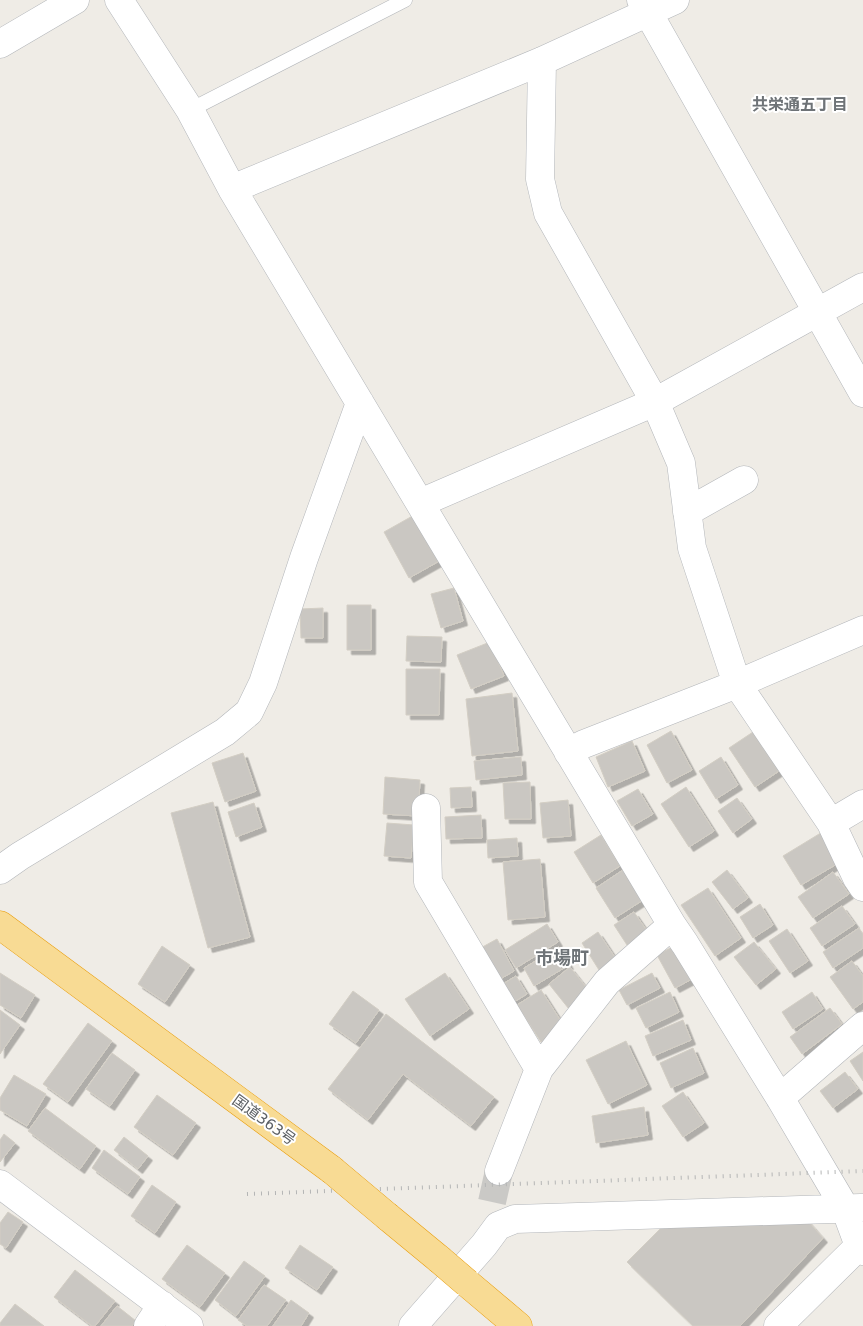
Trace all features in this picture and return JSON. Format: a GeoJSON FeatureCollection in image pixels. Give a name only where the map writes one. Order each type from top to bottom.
{"type":"FeatureCollection","features":[{"type":"Feature","properties":{"kind":"highway","name":"国道363号"},"geometry":{"type":"LineString","coordinates":[[0,925],[332,1170],[518,1326]]}},
{"type":"Feature","properties":{"kind":"street"},"geometry":{"type":"LineString","coordinates":[[119,0],[190,110],[232,188],[672,925],[780,1098],[854,1208],[861,1248],[778,1326]]}},
{"type":"Feature","properties":{"kind":"street"},"geometry":{"type":"LineString","coordinates":[[232,188],[542,61],[645,6],[675,0]]}},
{"type":"Feature","properties":{"kind":"street"},"geometry":{"type":"LineString","coordinates":[[0,44],[63,2]]}},
{"type":"Feature","properties":{"kind":"street"},"geometry":{"type":"LineString","coordinates":[[645,6],[863,393]]}},
{"type":"Feature","properties":{"kind":"street"},"geometry":{"type":"LineString","coordinates":[[542,61],[540,179],[548,213],[655,402],[681,463],[692,548],[737,684],[830,822],[863,887]]}},
{"type":"Feature","properties":{"kind":"street"},"geometry":{"type":"LineString","coordinates":[[420,503],[655,402],[863,287]]}},
{"type":"Feature","properties":{"kind":"street"},"geometry":{"type":"LineString","coordinates":[[0,870],[225,732],[249,712],[263,683],[304,558],[360,403]]}},
{"type":"Feature","properties":{"kind":"street"},"geometry":{"type":"LineString","coordinates":[[687,512],[744,480]]}},
{"type":"Feature","properties":{"kind":"street"},"geometry":{"type":"LineString","coordinates":[[568,752],[737,684],[863,630]]}},
{"type":"Feature","properties":{"kind":"street"},"geometry":{"type":"LineString","coordinates":[[830,822],[863,804]]}},
{"type":"Feature","properties":{"kind":"street"},"geometry":{"type":"LineString","coordinates":[[426,808],[428,882],[539,1070]]}},
{"type":"Feature","properties":{"kind":"street"},"geometry":{"type":"LineString","coordinates":[[499,1171],[539,1070],[607,982],[672,925]]}},
{"type":"Feature","properties":{"kind":"street"},"geometry":{"type":"LineString","coordinates":[[780,1098],[863,1026]]}},
{"type":"Feature","properties":{"kind":"street"},"geometry":{"type":"LineString","coordinates":[[0,1184],[155,1316],[189,1326]]}},
{"type":"Feature","properties":{"kind":"street"},"geometry":{"type":"LineString","coordinates":[[413,1326],[484,1245],[498,1226],[515,1219],[854,1208]]}},
{"type":"Feature","properties":{"kind":"lane"},"geometry":{"type":"LineString","coordinates":[[190,110],[405,0]]}},
{"type":"Feature","properties":{"kind":"building"},"geometry":{"type":"Polygon","coordinates":[[[416,514],[441,560],[409,578],[384,532],[416,514]]]}},
{"type":"Feature","properties":{"kind":"building"},"geometry":{"type":"Polygon","coordinates":[[[454,588],[463,621],[441,628],[431,594],[454,588]]]}},
{"type":"Feature","properties":{"kind":"building"},"geometry":{"type":"Polygon","coordinates":[[[347,605],[371,605],[371,650],[347,650],[347,605]]]}},
{"type":"Feature","properties":{"kind":"building"},"geometry":{"type":"Polygon","coordinates":[[[323,608],[323,638],[301,638],[300,609],[323,608]]]}},
{"type":"Feature","properties":{"kind":"building"},"geometry":{"type":"Polygon","coordinates":[[[407,636],[442,637],[441,662],[406,661],[407,636]]]}},
{"type":"Feature","properties":{"kind":"building"},"geometry":{"type":"Polygon","coordinates":[[[490,642],[504,676],[471,689],[457,655],[490,642]]]}},
{"type":"Feature","properties":{"kind":"building"},"geometry":{"type":"Polygon","coordinates":[[[406,669],[440,669],[439,715],[406,715],[406,669]]]}},
{"type":"Feature","properties":{"kind":"building"},"geometry":{"type":"Polygon","coordinates":[[[512,693],[518,751],[472,756],[466,699],[512,693]]]}},
{"type":"Feature","properties":{"kind":"building"},"geometry":{"type":"Polygon","coordinates":[[[756,730],[782,769],[755,787],[729,748],[756,730]]]}},
{"type":"Feature","properties":{"kind":"building"},"geometry":{"type":"Polygon","coordinates":[[[671,731],[692,770],[667,783],[647,745],[671,731]]]}},
{"type":"Feature","properties":{"kind":"building"},"geometry":{"type":"Polygon","coordinates":[[[632,741],[645,771],[608,787],[596,757],[632,741]]]}},
{"type":"Feature","properties":{"kind":"building"},"geometry":{"type":"Polygon","coordinates":[[[243,753],[256,791],[225,802],[212,763],[243,753]]]}},
{"type":"Feature","properties":{"kind":"building"},"geometry":{"type":"Polygon","coordinates":[[[521,757],[522,775],[476,780],[474,761],[521,757]]]}},
{"type":"Feature","properties":{"kind":"building"},"geometry":{"type":"Polygon","coordinates":[[[721,757],[738,785],[716,799],[699,771],[721,757]]]}},
{"type":"Feature","properties":{"kind":"building"},"geometry":{"type":"Polygon","coordinates":[[[385,777],[420,780],[418,816],[383,814],[385,777]]]}},
{"type":"Feature","properties":{"kind":"building"},"geometry":{"type":"Polygon","coordinates":[[[530,782],[531,819],[505,819],[503,783],[530,782]]]}},
{"type":"Feature","properties":{"kind":"building"},"geometry":{"type":"Polygon","coordinates":[[[471,787],[472,807],[451,808],[450,788],[471,787]]]}},
{"type":"Feature","properties":{"kind":"building"},"geometry":{"type":"Polygon","coordinates":[[[686,787],[714,831],[689,847],[661,804],[686,787]]]}},
{"type":"Feature","properties":{"kind":"building"},"geometry":{"type":"Polygon","coordinates":[[[638,789],[653,814],[632,826],[617,801],[638,789]]]}},
{"type":"Feature","properties":{"kind":"building"},"geometry":{"type":"Polygon","coordinates":[[[737,798],[752,819],[733,833],[718,811],[737,798]]]}},
{"type":"Feature","properties":{"kind":"building"},"geometry":{"type":"Polygon","coordinates":[[[568,800],[571,836],[543,838],[540,803],[568,800]]]}},
{"type":"Feature","properties":{"kind":"building"},"geometry":{"type":"Polygon","coordinates":[[[213,802],[250,937],[208,948],[171,813],[213,802]]]}},
{"type":"Feature","properties":{"kind":"building"},"geometry":{"type":"Polygon","coordinates":[[[254,803],[262,827],[236,837],[228,812],[254,803]]]}},
{"type":"Feature","properties":{"kind":"building"},"geometry":{"type":"Polygon","coordinates":[[[481,815],[482,838],[446,839],[445,817],[481,815]]]}},
{"type":"Feature","properties":{"kind":"building"},"geometry":{"type":"Polygon","coordinates":[[[387,823],[414,825],[411,858],[384,856],[387,823]]]}},
{"type":"Feature","properties":{"kind":"building"},"geometry":{"type":"Polygon","coordinates":[[[824,831],[842,861],[801,885],[783,856],[824,831]]]}},
{"type":"Feature","properties":{"kind":"building"},"geometry":{"type":"Polygon","coordinates":[[[601,835],[620,866],[593,883],[574,852],[601,835]]]}},
{"type":"Feature","properties":{"kind":"building"},"geometry":{"type":"Polygon","coordinates":[[[517,838],[518,856],[488,858],[487,840],[517,838]]]}},
{"type":"Feature","properties":{"kind":"building"},"geometry":{"type":"Polygon","coordinates":[[[540,859],[545,917],[508,920],[503,862],[540,859]]]}},
{"type":"Feature","properties":{"kind":"building"},"geometry":{"type":"Polygon","coordinates":[[[623,870],[643,900],[615,918],[596,888],[623,870]]]}},
{"type":"Feature","properties":{"kind":"building"},"geometry":{"type":"Polygon","coordinates":[[[727,870],[748,898],[733,909],[712,882],[727,870]]]}},
{"type":"Feature","properties":{"kind":"building"},"geometry":{"type":"Polygon","coordinates":[[[833,872],[849,894],[813,918],[798,897],[833,872]]]}},
{"type":"Feature","properties":{"kind":"building"},"geometry":{"type":"Polygon","coordinates":[[[708,888],[741,938],[715,956],[681,905],[708,888]]]}},
{"type":"Feature","properties":{"kind":"building"},"geometry":{"type":"Polygon","coordinates":[[[760,904],[773,925],[753,938],[740,917],[760,904]]]}},
{"type":"Feature","properties":{"kind":"building"},"geometry":{"type":"Polygon","coordinates":[[[842,906],[855,924],[822,946],[810,928],[842,906]]]}},
{"type":"Feature","properties":{"kind":"building"},"geometry":{"type":"Polygon","coordinates":[[[634,912],[647,931],[627,945],[614,925],[634,912]]]}},
{"type":"Feature","properties":{"kind":"building"},"geometry":{"type":"Polygon","coordinates":[[[547,924],[558,942],[516,968],[505,950],[547,924]]]}},
{"type":"Feature","properties":{"kind":"building"},"geometry":{"type":"Polygon","coordinates":[[[859,928],[863,934],[863,948],[833,968],[823,952],[859,928]]]}},
{"type":"Feature","properties":{"kind":"building"},"geometry":{"type":"Polygon","coordinates":[[[787,929],[808,961],[790,973],[769,941],[787,929]]]}},
{"type":"Feature","properties":{"kind":"building"},"geometry":{"type":"Polygon","coordinates":[[[598,932],[616,959],[599,970],[582,943],[598,932]]]}},
{"type":"Feature","properties":{"kind":"building"},"geometry":{"type":"Polygon","coordinates":[[[497,939],[514,971],[495,982],[477,950],[497,939]]]}},
{"type":"Feature","properties":{"kind":"building"},"geometry":{"type":"Polygon","coordinates":[[[754,942],[776,969],[756,985],[734,957],[754,942]]]}},
{"type":"Feature","properties":{"kind":"building"},"geometry":{"type":"Polygon","coordinates":[[[678,944],[696,977],[675,988],[657,955],[678,944]]]}},
{"type":"Feature","properties":{"kind":"building"},"geometry":{"type":"Polygon","coordinates":[[[162,946],[190,965],[165,1002],[138,984],[162,946]]]}},
{"type":"Feature","properties":{"kind":"building"},"geometry":{"type":"Polygon","coordinates":[[[559,947],[569,965],[534,986],[524,968],[559,947]]]}},
{"type":"Feature","properties":{"kind":"building"},"geometry":{"type":"Polygon","coordinates":[[[852,961],[863,976],[863,1002],[853,1009],[830,977],[852,961]]]}},
{"type":"Feature","properties":{"kind":"building"},"geometry":{"type":"Polygon","coordinates":[[[570,967],[590,992],[569,1009],[549,984],[570,967]]]}},
{"type":"Feature","properties":{"kind":"building"},"geometry":{"type":"Polygon","coordinates":[[[0,973],[35,995],[21,1018],[0,1005],[0,973]]]}},
{"type":"Feature","properties":{"kind":"building"},"geometry":{"type":"Polygon","coordinates":[[[445,973],[469,1009],[430,1036],[405,999],[445,973]]]}},
{"type":"Feature","properties":{"kind":"building"},"geometry":{"type":"Polygon","coordinates":[[[652,973],[660,988],[627,1005],[619,990],[652,973]]]}},
{"type":"Feature","properties":{"kind":"building"},"geometry":{"type":"Polygon","coordinates":[[[516,976],[527,994],[509,1005],[498,987],[516,976]]]}},
{"type":"Feature","properties":{"kind":"building"},"geometry":{"type":"Polygon","coordinates":[[[541,990],[564,1026],[541,1042],[517,1005],[541,990]]]}},
{"type":"Feature","properties":{"kind":"building"},"geometry":{"type":"Polygon","coordinates":[[[353,991],[379,1010],[356,1043],[329,1024],[353,991]]]}},
{"type":"Feature","properties":{"kind":"building"},"geometry":{"type":"Polygon","coordinates":[[[670,992],[679,1012],[646,1028],[636,1008],[670,992]]]}},
{"type":"Feature","properties":{"kind":"building"},"geometry":{"type":"Polygon","coordinates":[[[812,992],[823,1009],[793,1029],[782,1012],[812,992]]]}},
{"type":"Feature","properties":{"kind":"building"},"geometry":{"type":"Polygon","coordinates":[[[830,1008],[842,1024],[802,1054],[790,1037],[830,1008]]]}},
{"type":"Feature","properties":{"kind":"building"},"geometry":{"type":"Polygon","coordinates":[[[0,1010],[20,1025],[0,1054],[0,1010]]]}},
{"type":"Feature","properties":{"kind":"building"},"geometry":{"type":"Polygon","coordinates":[[[386,1014],[494,1097],[471,1126],[403,1074],[368,1120],[328,1089],[386,1014]]]}},
{"type":"Feature","properties":{"kind":"building"},"geometry":{"type":"Polygon","coordinates":[[[683,1020],[691,1040],[653,1056],[645,1036],[683,1020]]]}},
{"type":"Feature","properties":{"kind":"building"},"geometry":{"type":"Polygon","coordinates":[[[88,1023],[112,1041],[68,1102],[43,1084],[88,1023]]]}},
{"type":"Feature","properties":{"kind":"building"},"geometry":{"type":"Polygon","coordinates":[[[626,1041],[647,1085],[608,1104],[586,1060],[626,1041]]]}},
{"type":"Feature","properties":{"kind":"building"},"geometry":{"type":"Polygon","coordinates":[[[693,1048],[704,1073],[671,1088],[660,1063],[693,1048]]]}},
{"type":"Feature","properties":{"kind":"building"},"geometry":{"type":"Polygon","coordinates":[[[863,1052],[863,1081],[850,1061],[863,1052]]]}},
{"type":"Feature","properties":{"kind":"building"},"geometry":{"type":"Polygon","coordinates":[[[112,1053],[135,1070],[110,1106],[86,1089],[112,1053]]]}},
{"type":"Feature","properties":{"kind":"building"},"geometry":{"type":"Polygon","coordinates":[[[845,1072],[858,1089],[833,1108],[820,1091],[845,1072]]]}},
{"type":"Feature","properties":{"kind":"building"},"geometry":{"type":"Polygon","coordinates":[[[14,1075],[46,1094],[27,1126],[0,1110],[0,1098],[14,1075]]]}},
{"type":"Feature","properties":{"kind":"building"},"geometry":{"type":"Polygon","coordinates":[[[683,1092],[704,1123],[683,1137],[662,1106],[683,1092]]]}},
{"type":"Feature","properties":{"kind":"building"},"geometry":{"type":"Polygon","coordinates":[[[157,1095],[196,1123],[173,1155],[134,1127],[157,1095]]]}},
{"type":"Feature","properties":{"kind":"building"},"geometry":{"type":"Polygon","coordinates":[[[644,1107],[648,1135],[596,1143],[592,1116],[644,1107]]]}},
{"type":"Feature","properties":{"kind":"building"},"geometry":{"type":"Polygon","coordinates":[[[45,1108],[96,1146],[80,1169],[28,1131],[45,1108]]]}},
{"type":"Feature","properties":{"kind":"building"},"geometry":{"type":"Polygon","coordinates":[[[4,1134],[15,1143],[0,1162],[0,1140],[4,1134]]]}},
{"type":"Feature","properties":{"kind":"building"},"geometry":{"type":"Polygon","coordinates":[[[124,1137],[148,1156],[138,1169],[114,1150],[124,1137]]]}},
{"type":"Feature","properties":{"kind":"building"},"geometry":{"type":"Polygon","coordinates":[[[104,1150],[140,1177],[128,1194],[92,1168],[104,1150]]]}},
{"type":"Feature","properties":{"kind":"building"},"geometry":{"type":"Polygon","coordinates":[[[152,1185],[176,1202],[155,1233],[131,1216],[152,1185]]]}},
{"type":"Feature","properties":{"kind":"building"},"geometry":{"type":"Polygon","coordinates":[[[8,1212],[23,1222],[6,1248],[0,1244],[0,1223],[8,1212]]]}},
{"type":"Feature","properties":{"kind":"building"},"geometry":{"type":"Polygon","coordinates":[[[800,1212],[823,1238],[740,1326],[693,1326],[627,1262],[664,1225],[800,1212]]]}},
{"type":"Feature","properties":{"kind":"building"},"geometry":{"type":"Polygon","coordinates":[[[187,1245],[225,1273],[200,1307],[162,1279],[187,1245]]]}},
{"type":"Feature","properties":{"kind":"building"},"geometry":{"type":"Polygon","coordinates":[[[300,1245],[333,1267],[317,1290],[285,1268],[300,1245]]]}},
{"type":"Feature","properties":{"kind":"building"},"geometry":{"type":"Polygon","coordinates":[[[244,1261],[265,1276],[236,1316],[215,1300],[244,1261]]]}},
{"type":"Feature","properties":{"kind":"building"},"geometry":{"type":"Polygon","coordinates":[[[75,1270],[115,1301],[95,1326],[92,1326],[54,1297],[75,1270]]]}},
{"type":"Feature","properties":{"kind":"building"},"geometry":{"type":"Polygon","coordinates":[[[264,1285],[286,1300],[267,1326],[247,1326],[238,1320],[264,1285]]]}},
{"type":"Feature","properties":{"kind":"building"},"geometry":{"type":"Polygon","coordinates":[[[291,1300],[309,1313],[301,1326],[273,1326],[291,1300]]]}},
{"type":"Feature","properties":{"kind":"building"},"geometry":{"type":"Polygon","coordinates":[[[15,1304],[44,1326],[0,1326],[0,1323],[15,1304]]]}},
{"type":"Feature","properties":{"kind":"building"},"geometry":{"type":"Polygon","coordinates":[[[117,1306],[136,1321],[132,1326],[101,1326],[117,1306]]]}},
{"type":"Feature","properties":{"kind":"tunnel"},"geometry":{"type":"LineString","coordinates":[[492,1202],[499,1171]]}},
{"type":"Feature","properties":{"kind":"railway"},"geometry":{"type":"LineString","coordinates":[[247,1194],[863,1171]]}},
{"type":"Feature","properties":{"kind":"district","name":"共栄通五丁目"},"geometry":{"type":"Point","coordinates":[800,104]}},
{"type":"Feature","properties":{"kind":"district","name":"市場町"},"geometry":{"type":"Point","coordinates":[562,958]}}]}
